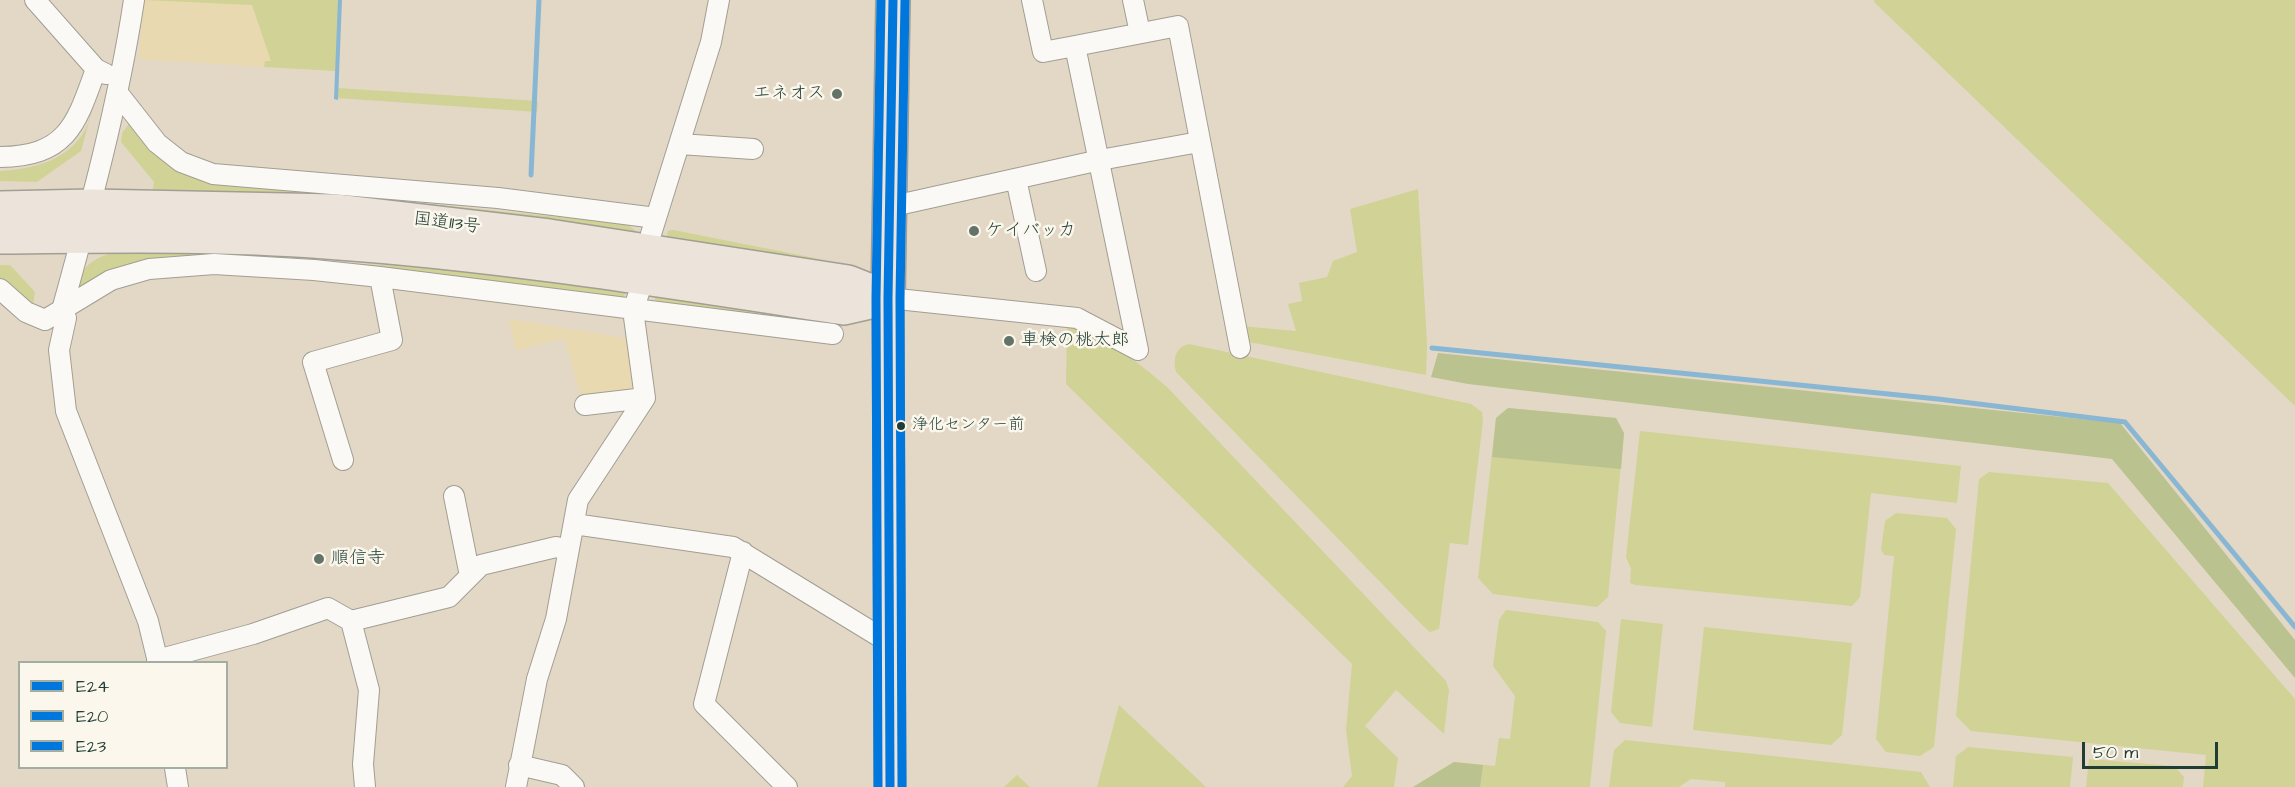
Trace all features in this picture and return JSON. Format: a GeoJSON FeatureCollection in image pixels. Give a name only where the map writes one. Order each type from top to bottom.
{"type":"FeatureCollection","features":[{"type":"Feature","properties":{"kind":"highway"},"geometry":{"type":"LineString","coordinates":[[888,298],[893,0]]}},
{"type":"Feature","properties":{"kind":"highway","name":"国道113号"},"geometry":{"type":"LineString","coordinates":[[0,208],[87,221],[542,263],[844,308],[888,298]]}},
{"type":"Feature","properties":{"kind":"highway","name":"国道113号"},"geometry":{"type":"LineString","coordinates":[[0,237],[87,221]]}},
{"type":"Feature","properties":{"kind":"main road"},"geometry":{"type":"LineString","coordinates":[[888,298],[890,787]]}},
{"type":"Feature","properties":{"kind":"street"},"geometry":{"type":"LineString","coordinates":[[35,0],[96,69],[119,85],[157,143],[181,162],[213,174],[498,198],[654,226],[722,2]]}},
{"type":"Feature","properties":{"kind":"street"},"geometry":{"type":"LineString","coordinates":[[134,0],[119,85],[87,221],[62,310],[66,318],[59,350],[66,411],[148,621],[157,661],[253,634],[328,608],[351,621],[449,597],[481,565],[556,547],[568,550]]}},
{"type":"Feature","properties":{"kind":"street"},"geometry":{"type":"LineString","coordinates":[[1032,0],[1043,52],[1178,26],[1240,348]]}},
{"type":"Feature","properties":{"kind":"street"},"geometry":{"type":"LineString","coordinates":[[1133,0],[1140,33]]}},
{"type":"Feature","properties":{"kind":"street"},"geometry":{"type":"LineString","coordinates":[[888,298],[1077,318],[1138,350],[1075,46]]}},
{"type":"Feature","properties":{"kind":"street"},"geometry":{"type":"LineString","coordinates":[[0,158],[40,153],[61,138],[77,118],[96,69]]}},
{"type":"Feature","properties":{"kind":"street"},"geometry":{"type":"LineString","coordinates":[[889,207],[1100,160],[1199,142]]}},
{"type":"Feature","properties":{"kind":"street"},"geometry":{"type":"LineString","coordinates":[[680,144],[753,149]]}},
{"type":"Feature","properties":{"kind":"street"},"geometry":{"type":"LineString","coordinates":[[1016,179],[1036,271]]}},
{"type":"Feature","properties":{"kind":"street"},"geometry":{"type":"LineString","coordinates":[[0,289],[27,312],[45,320],[111,280],[149,269],[214,264],[381,277],[833,334]]}},
{"type":"Feature","properties":{"kind":"street"},"geometry":{"type":"LineString","coordinates":[[343,460],[313,362],[392,340],[381,277]]}},
{"type":"Feature","properties":{"kind":"street"},"geometry":{"type":"LineString","coordinates":[[516,787],[537,680],[556,619],[578,500],[645,398],[633,310],[640,290]]}},
{"type":"Feature","properties":{"kind":"street"},"geometry":{"type":"LineString","coordinates":[[585,405],[645,398]]}},
{"type":"Feature","properties":{"kind":"street"},"geometry":{"type":"LineString","coordinates":[[454,496],[470,576]]}},
{"type":"Feature","properties":{"kind":"street"},"geometry":{"type":"LineString","coordinates":[[574,524],[733,547],[890,643]]}},
{"type":"Feature","properties":{"kind":"street"},"geometry":{"type":"LineString","coordinates":[[743,552],[704,704],[788,787]]}},
{"type":"Feature","properties":{"kind":"street"},"geometry":{"type":"LineString","coordinates":[[351,621],[369,690],[363,764],[365,787]]}},
{"type":"Feature","properties":{"kind":"street"},"geometry":{"type":"LineString","coordinates":[[519,765],[562,775],[574,787]]}},
{"type":"Feature","properties":{"kind":"street"},"geometry":{"type":"LineString","coordinates":[[174,769],[178,787]]}},
{"type":"Feature","properties":{"kind":"green space"},"geometry":{"type":"Polygon","coordinates":[[[143,0],[339,0],[336,71],[264,67],[264,61],[270,61],[143,0]]]}},
{"type":"Feature","properties":{"kind":"green space"},"geometry":{"type":"Polygon","coordinates":[[[1874,0],[2295,0],[2295,406],[1875,3],[1874,0]]]}},
{"type":"Feature","properties":{"kind":"green space"},"geometry":{"type":"Polygon","coordinates":[[[338,88],[538,101],[537,112],[337,98],[338,88]]]}},
{"type":"Feature","properties":{"kind":"green space"},"geometry":{"type":"Polygon","coordinates":[[[97,92],[81,151],[37,182],[0,181],[0,171],[37,165],[60,156],[70,148],[86,128],[97,92]]]}},
{"type":"Feature","properties":{"kind":"green space"},"geometry":{"type":"Polygon","coordinates":[[[129,124],[163,160],[194,178],[207,182],[619,223],[628,225],[636,231],[637,235],[152,193],[154,182],[121,142],[122,133],[129,124]]]}},
{"type":"Feature","properties":{"kind":"green space"},"geometry":{"type":"Polygon","coordinates":[[[1418,189],[1427,343],[1426,375],[1243,341],[1241,326],[1296,331],[1288,304],[1302,301],[1299,283],[1327,277],[1333,261],[1357,252],[1350,209],[1418,189]]]}},
{"type":"Feature","properties":{"kind":"green space"},"geometry":{"type":"Polygon","coordinates":[[[673,230],[825,260],[666,238],[668,231],[673,230]]]}},
{"type":"Feature","properties":{"kind":"green space"},"geometry":{"type":"Polygon","coordinates":[[[130,250],[465,270],[626,289],[624,298],[203,256],[118,267],[101,274],[83,288],[77,286],[84,270],[97,259],[130,250]]]}},
{"type":"Feature","properties":{"kind":"green space"},"geometry":{"type":"Polygon","coordinates":[[[0,265],[10,265],[35,292],[33,305],[0,280],[0,265]]]}},
{"type":"Feature","properties":{"kind":"green space"},"geometry":{"type":"Polygon","coordinates":[[[653,293],[837,322],[837,325],[656,303],[653,293]]]}},
{"type":"Feature","properties":{"kind":"green space"},"geometry":{"type":"Polygon","coordinates":[[[1067,324],[1079,327],[1106,341],[1167,387],[1446,681],[1449,690],[1444,734],[1396,690],[1365,726],[1398,758],[1394,787],[1343,787],[1352,776],[1346,730],[1352,664],[1066,384],[1067,324]]]}},
{"type":"Feature","properties":{"kind":"green space"},"geometry":{"type":"Polygon","coordinates":[[[1189,344],[1471,404],[1482,412],[1483,421],[1468,545],[1450,543],[1439,629],[1430,632],[1421,624],[1176,372],[1176,354],[1189,344]]]}},
{"type":"Feature","properties":{"kind":"green space"},"geometry":{"type":"Polygon","coordinates":[[[1438,353],[2120,423],[2295,640],[2295,678],[2112,459],[1468,384],[1431,377],[1438,353]]]}},
{"type":"Feature","properties":{"kind":"green space"},"geometry":{"type":"Polygon","coordinates":[[[1508,408],[1616,418],[1624,433],[1608,597],[1597,607],[1493,594],[1478,578],[1496,418],[1508,408]]]}},
{"type":"Feature","properties":{"kind":"green space"},"geometry":{"type":"Polygon","coordinates":[[[1508,408],[1616,418],[1624,433],[1621,469],[1492,457],[1496,418],[1508,408]]]}},
{"type":"Feature","properties":{"kind":"green space"},"geometry":{"type":"Polygon","coordinates":[[[1640,431],[1961,466],[1957,503],[1871,493],[1860,597],[1852,606],[1635,585],[1630,583],[1631,569],[1626,557],[1640,431]]]}},
{"type":"Feature","properties":{"kind":"green space"},"geometry":{"type":"Polygon","coordinates":[[[1989,472],[2108,483],[2295,699],[2295,787],[2203,787],[2206,755],[1971,731],[1956,716],[1979,479],[1989,472]]]}},
{"type":"Feature","properties":{"kind":"green space"},"geometry":{"type":"Polygon","coordinates":[[[1896,513],[1947,518],[1956,529],[1934,747],[1920,756],[1886,752],[1876,739],[1894,556],[1884,555],[1881,549],[1885,521],[1896,513]]]}},
{"type":"Feature","properties":{"kind":"green space"},"geometry":{"type":"Polygon","coordinates":[[[1506,610],[1598,622],[1606,631],[1590,787],[1413,787],[1454,762],[1495,766],[1499,738],[1510,739],[1515,696],[1493,666],[1499,620],[1506,610]]]}},
{"type":"Feature","properties":{"kind":"green space"},"geometry":{"type":"Polygon","coordinates":[[[1621,619],[1663,624],[1652,727],[1620,723],[1611,712],[1621,619]]]}},
{"type":"Feature","properties":{"kind":"green space"},"geometry":{"type":"Polygon","coordinates":[[[1704,627],[1852,643],[1842,735],[1831,745],[1693,730],[1704,627]]]}},
{"type":"Feature","properties":{"kind":"green space"},"geometry":{"type":"Polygon","coordinates":[[[1119,705],[1206,787],[1097,787],[1119,705]]]}},
{"type":"Feature","properties":{"kind":"green space"},"geometry":{"type":"Polygon","coordinates":[[[1625,740],[1921,772],[1930,787],[1725,787],[1725,782],[1691,779],[1679,787],[1609,787],[1614,750],[1625,740]]]}},
{"type":"Feature","properties":{"kind":"green space"},"geometry":{"type":"Polygon","coordinates":[[[1968,747],[2073,757],[2070,787],[1953,787],[1956,756],[1968,747]]]}},
{"type":"Feature","properties":{"kind":"green space"},"geometry":{"type":"Polygon","coordinates":[[[2089,759],[2174,766],[2184,777],[2183,787],[2086,787],[2089,759]]]}},
{"type":"Feature","properties":{"kind":"green space"},"geometry":{"type":"Polygon","coordinates":[[[1454,762],[1483,765],[1480,787],[1413,787],[1454,762]]]}},
{"type":"Feature","properties":{"kind":"green space"},"geometry":{"type":"Polygon","coordinates":[[[1017,775],[1030,787],[1004,787],[1017,775]]]}},
{"type":"Feature","properties":{"kind":"sand"},"geometry":{"type":"Polygon","coordinates":[[[143,0],[252,5],[271,61],[265,61],[264,67],[139,59],[143,0]]]}},
{"type":"Feature","properties":{"kind":"sand"},"geometry":{"type":"Polygon","coordinates":[[[509,319],[630,339],[636,394],[582,400],[564,338],[516,351],[509,319]]]}},
{"type":"Feature","properties":{"kind":"water"},"geometry":{"type":"Polygon","coordinates":[[[338,0],[342,0],[338,100],[334,99],[338,0]]]}},
{"type":"Feature","properties":{"kind":"waterway"},"geometry":{"type":"LineString","coordinates":[[531,175],[539,0]]}},
{"type":"Feature","properties":{"kind":"waterway"},"geometry":{"type":"LineString","coordinates":[[1432,348],[1938,399],[2125,422],[2295,627]]}},
{"type":"Feature","properties":{"kind":"transit line","name":"E23"},"geometry":{"type":"LineString","coordinates":[[878,787],[876,298],[881,0]]}},
{"type":"Feature","properties":{"kind":"transit line","name":"E24"},"geometry":{"type":"LineString","coordinates":[[890,787],[888,298],[893,0]]}},
{"type":"Feature","properties":{"kind":"transit line","name":"E20"},"geometry":{"type":"LineString","coordinates":[[902,787],[900,298],[905,0]]}},
{"type":"Feature","properties":{"kind":"place","name":"エネオス"},"geometry":{"type":"Point","coordinates":[837,94]}},
{"type":"Feature","properties":{"kind":"place","name":"ケイバッカ"},"geometry":{"type":"Point","coordinates":[974,231]}},
{"type":"Feature","properties":{"kind":"place","name":"車検の桃太郎"},"geometry":{"type":"Point","coordinates":[1009,341]}},
{"type":"Feature","properties":{"kind":"place","name":"浄化センター前"},"geometry":{"type":"Point","coordinates":[901,426]}},
{"type":"Feature","properties":{"kind":"place","name":"順信寺"},"geometry":{"type":"Point","coordinates":[319,559]}}]}
